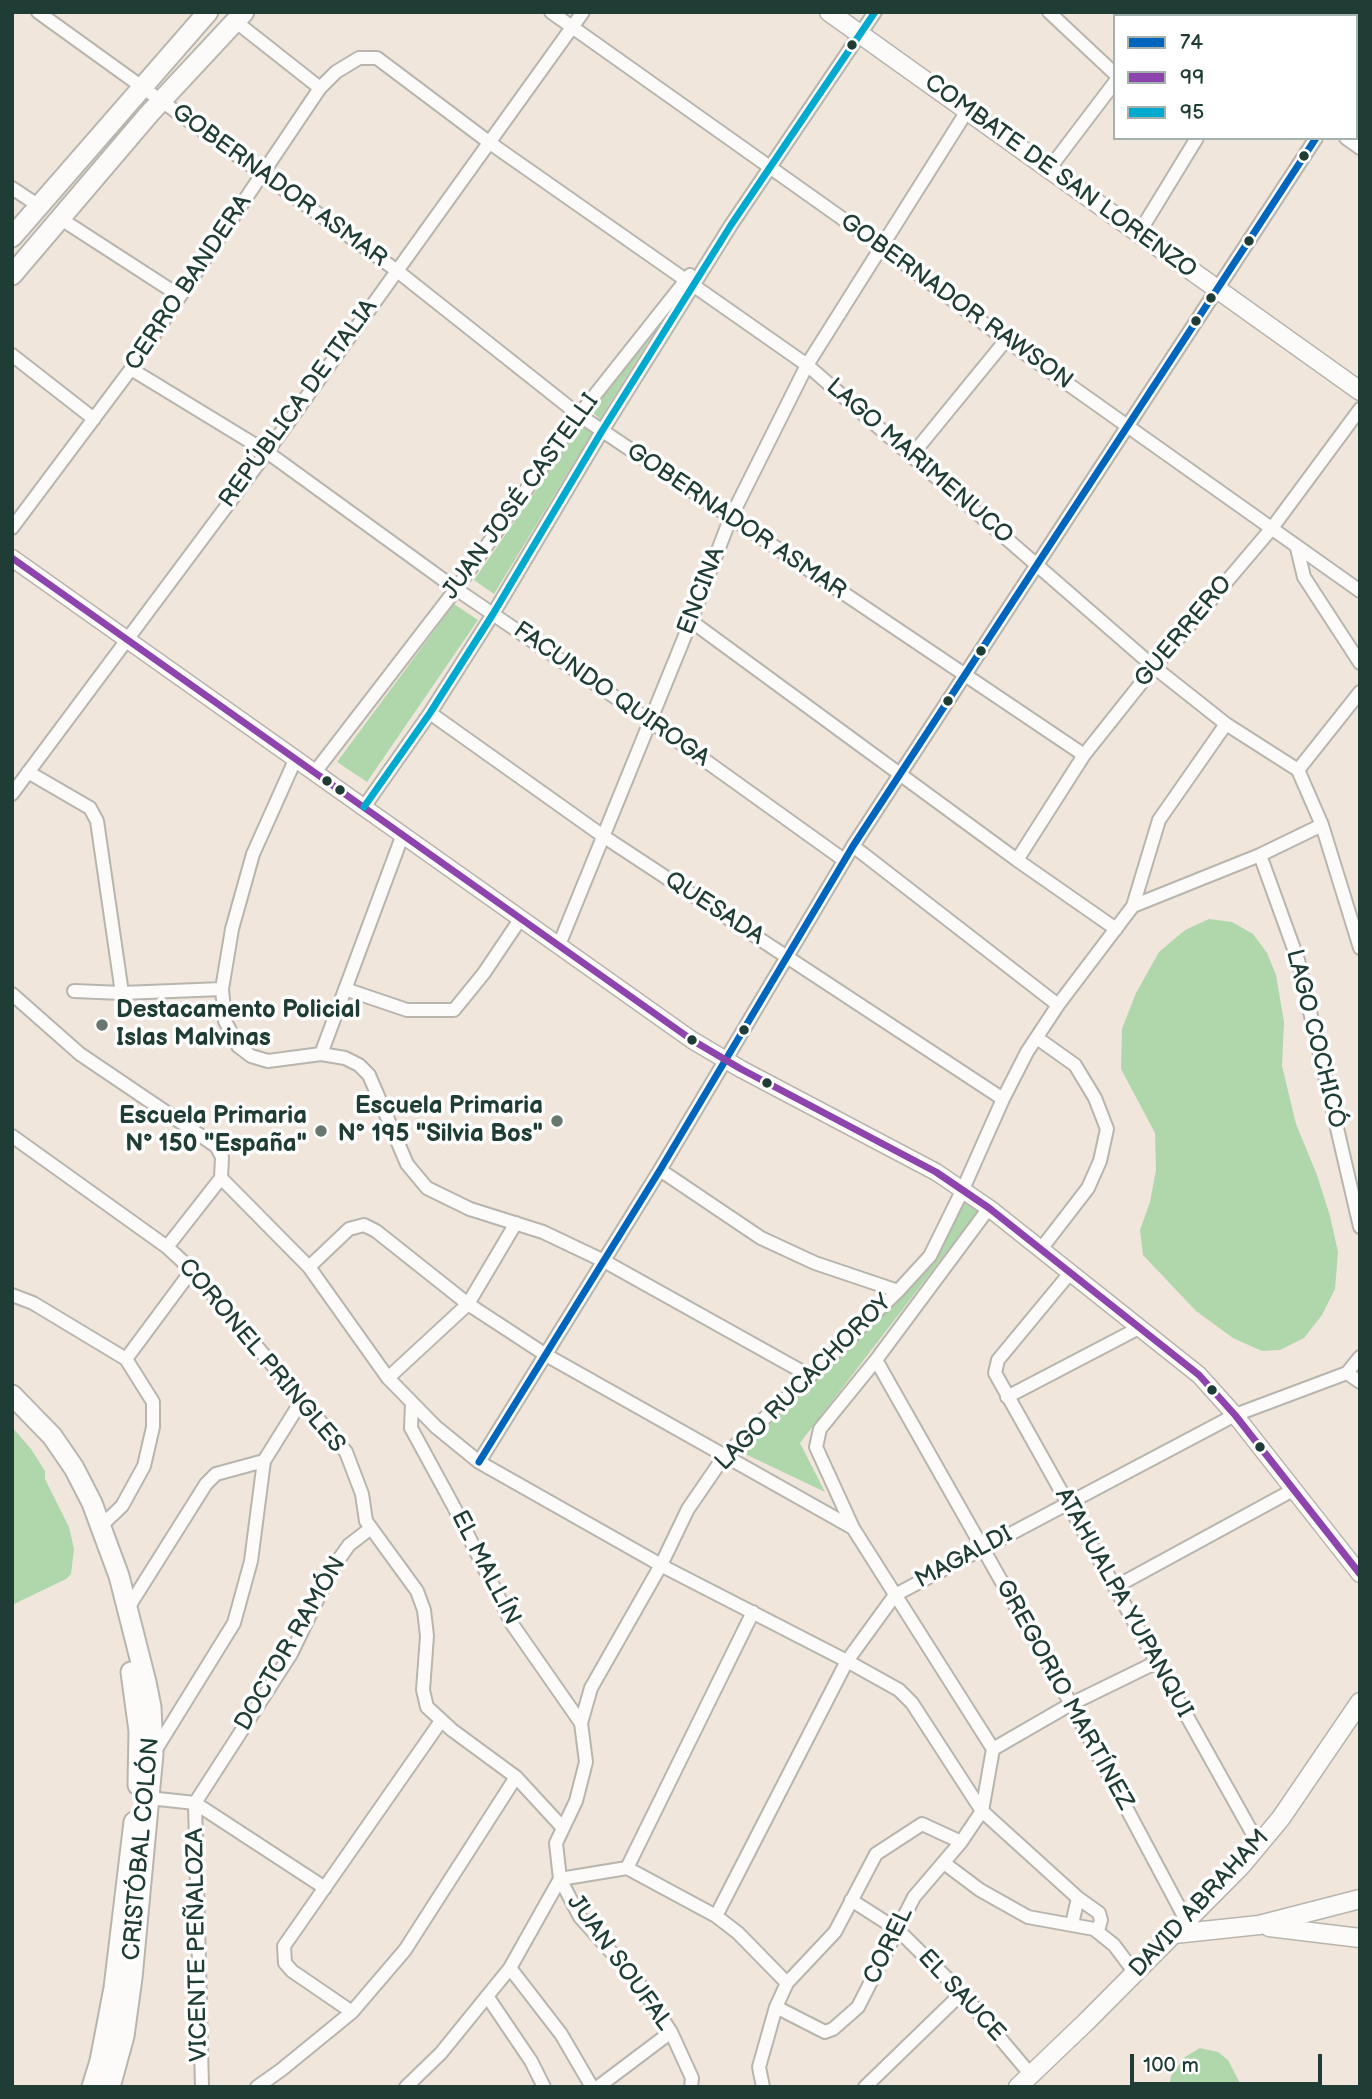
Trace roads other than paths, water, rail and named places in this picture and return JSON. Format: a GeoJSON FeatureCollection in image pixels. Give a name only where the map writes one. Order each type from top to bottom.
{"type":"FeatureCollection","features":[{"type":"Feature","properties":{"kind":"main road"},"geometry":{"type":"LineString","coordinates":[[12,237],[208,12]]}},
{"type":"Feature","properties":{"kind":"main road","name":"COMBATE DE SAN LORENZO"},"geometry":{"type":"LineString","coordinates":[[829,12],[1360,391]]}},
{"type":"Feature","properties":{"kind":"main road"},"geometry":{"type":"LineString","coordinates":[[12,275],[161,101],[239,17]]}},
{"type":"Feature","properties":{"kind":"main road","name":"CRISTÓBAL COLÓN"},"geometry":{"type":"LineString","coordinates":[[12,1395],[37,1419],[64,1452],[83,1484],[102,1525],[128,1608],[146,1682],[153,1754],[128,2004],[124,2036],[103,2086]]}},
{"type":"Feature","properties":{"kind":"main road","name":"CRISTÓBAL COLÓN"},"geometry":{"type":"LineString","coordinates":[[12,1411],[55,1461],[81,1508],[119,1621],[132,1675],[139,1731],[139,1772],[114,1988],[103,2046],[103,2086]]}},
{"type":"Feature","properties":{"kind":"main road","name":"DAVID ABRAHAM"},"geometry":{"type":"LineString","coordinates":[[1025,2081],[1180,1928],[1259,1845],[1302,1788],[1360,1702]]}},
{"type":"Feature","properties":{"kind":"main road"},"geometry":{"type":"LineString","coordinates":[[1259,1925],[1360,1899]]}},
{"type":"Feature","properties":{"kind":"main road"},"geometry":{"type":"LineString","coordinates":[[1180,1928],[1259,1925],[1360,1938]]}},
{"type":"Feature","properties":{"kind":"street","name":"GOBERNADOR ASMAR"},"geometry":{"type":"LineString","coordinates":[[38,12],[396,270],[579,415],[1084,755]]}},
{"type":"Feature","properties":{"kind":"street","name":"GOBERNADOR RAWSON"},"geometry":{"type":"LineString","coordinates":[[551,12],[881,246],[1006,340],[1360,592]]}},
{"type":"Feature","properties":{"kind":"street","name":"REPÚBLICA DE ITALIA"},"geometry":{"type":"LineString","coordinates":[[12,794],[267,452],[583,12]]}},
{"type":"Feature","properties":{"kind":"street","name":"JUAN JOSÉ CASTELLI"},"geometry":{"type":"LineString","coordinates":[[315,772],[456,589],[579,415],[690,283],[875,12]]}},
{"type":"Feature","properties":{"kind":"street"},"geometry":{"type":"LineString","coordinates":[[1049,12],[1113,72]]}},
{"type":"Feature","properties":{"kind":"street"},"geometry":{"type":"LineString","coordinates":[[239,17],[320,89]]}},
{"type":"Feature","properties":{"kind":"street","name":"CERRO BANDERA"},"geometry":{"type":"LineString","coordinates":[[12,528],[131,369],[320,89],[336,72],[359,58],[377,58]]}},
{"type":"Feature","properties":{"kind":"street","name":"LAGO MARIMENUCO"},"geometry":{"type":"LineString","coordinates":[[377,58],[490,143],[807,365],[1154,667],[1226,724],[1298,770]]}},
{"type":"Feature","properties":{"kind":"street"},"geometry":{"type":"LineString","coordinates":[[1049,169],[1113,85]]}},
{"type":"Feature","properties":{"kind":"street","name":"ENCINA"},"geometry":{"type":"LineString","coordinates":[[559,945],[730,519],[807,365],[967,111]]}},
{"type":"Feature","properties":{"kind":"street"},"geometry":{"type":"LineString","coordinates":[[1139,233],[1197,140]]}},
{"type":"Feature","properties":{"kind":"street"},"geometry":{"type":"LineString","coordinates":[[479,1462],[660,1170],[844,860],[1315,140]]}},
{"type":"Feature","properties":{"kind":"street"},"geometry":{"type":"LineString","coordinates":[[12,188],[39,206]]}},
{"type":"Feature","properties":{"kind":"street"},"geometry":{"type":"LineString","coordinates":[[61,219],[180,296]]}},
{"type":"Feature","properties":{"kind":"street","name":"JUAN JOSÉ CASTELLI"},"geometry":{"type":"LineString","coordinates":[[364,807],[430,713],[494,614],[690,283]]}},
{"type":"Feature","properties":{"kind":"street"},"geometry":{"type":"LineString","coordinates":[[912,455],[1006,340]]}},
{"type":"Feature","properties":{"kind":"street"},"geometry":{"type":"LineString","coordinates":[[12,355],[94,419]]}},
{"type":"Feature","properties":{"kind":"street","name":"FACUNDO QUIROGA"},"geometry":{"type":"LineString","coordinates":[[131,369],[267,452],[456,589],[650,721],[844,860]]}},
{"type":"Feature","properties":{"kind":"street","name":"GUERRERO"},"geometry":{"type":"LineString","coordinates":[[1017,860],[1084,755],[1154,667],[1272,528],[1360,410]]}},
{"type":"Feature","properties":{"kind":"street"},"geometry":{"type":"LineString","coordinates":[[1297,548],[1304,578],[1360,663]]}},
{"type":"Feature","properties":{"kind":"street"},"geometry":{"type":"LineString","coordinates":[[15,566],[296,758],[692,1040],[726,1061],[922,1164],[989,1208],[1199,1375],[1235,1415],[1360,1574]]}},
{"type":"Feature","properties":{"kind":"street"},"geometry":{"type":"LineString","coordinates":[[691,621],[1017,860],[1116,929]]}},
{"type":"Feature","properties":{"kind":"street"},"geometry":{"type":"LineString","coordinates":[[1360,692],[1298,770],[1322,825],[1360,948]]}},
{"type":"Feature","properties":{"kind":"street","name":"QUESADA"},"geometry":{"type":"LineString","coordinates":[[430,713],[603,836],[1003,1099]]}},
{"type":"Feature","properties":{"kind":"street"},"geometry":{"type":"LineString","coordinates":[[1133,906],[1159,820],[1226,724]]}},
{"type":"Feature","properties":{"kind":"street"},"geometry":{"type":"LineString","coordinates":[[296,758],[253,854],[232,929],[222,989],[225,1021],[238,1046],[251,1056],[268,1062],[321,1054],[345,1058],[359,1065],[369,1075],[407,1164],[427,1188],[470,1209],[543,1232],[604,1261],[810,1376]]}},
{"type":"Feature","properties":{"kind":"street"},"geometry":{"type":"LineString","coordinates":[[29,772],[90,808],[97,821],[122,993]]}},
{"type":"Feature","properties":{"kind":"street"},"geometry":{"type":"LineString","coordinates":[[1133,906],[1260,855],[1322,825]]}},
{"type":"Feature","properties":{"kind":"street"},"geometry":{"type":"LineString","coordinates":[[321,1054],[403,834]]}},
{"type":"Feature","properties":{"kind":"street"},"geometry":{"type":"LineString","coordinates":[[853,846],[1058,1005]]}},
{"type":"Feature","properties":{"kind":"street","name":"LAGO COCHICÓ"},"geometry":{"type":"LineString","coordinates":[[1260,855],[1298,960],[1360,1227]]}},
{"type":"Feature","properties":{"kind":"street","name":"LAGO RUCACHOROY"},"geometry":{"type":"LineString","coordinates":[[560,1879],[556,1843],[576,1801],[586,1762],[581,1723],[591,1688],[661,1565],[688,1509],[725,1455],[898,1291],[930,1256],[1027,1052],[1058,1005],[1133,906]]}},
{"type":"Feature","properties":{"kind":"street"},"geometry":{"type":"LineString","coordinates":[[345,989],[407,1010],[454,1010],[484,973],[521,918]]}},
{"type":"Feature","properties":{"kind":"street"},"geometry":{"type":"LineString","coordinates":[[74,991],[122,993],[222,989]]}},
{"type":"Feature","properties":{"kind":"street"},"geometry":{"type":"LineString","coordinates":[[12,994],[79,1054],[216,1146],[222,1157],[221,1178],[167,1247]]}},
{"type":"Feature","properties":{"kind":"street"},"geometry":{"type":"LineString","coordinates":[[1037,1038],[1075,1065],[1096,1098],[1107,1129],[1100,1161],[1088,1188],[1041,1250]]}},
{"type":"Feature","properties":{"kind":"street","name":"CORONEL PRINGLES"},"geometry":{"type":"LineString","coordinates":[[12,1136],[167,1247],[192,1270],[346,1452],[362,1494],[366,1521],[417,1591],[424,1610],[427,1636],[423,1690],[427,1707],[441,1721],[516,1777],[563,1829]]}},
{"type":"Feature","properties":{"kind":"street"},"geometry":{"type":"LineString","coordinates":[[660,1170],[761,1238],[815,1263],[898,1291]]}},
{"type":"Feature","properties":{"kind":"street"},"geometry":{"type":"LineString","coordinates":[[221,1178],[309,1267],[388,1378],[436,1427],[479,1462],[661,1565],[900,1690],[912,1703],[982,1811],[1078,1898],[1099,1913],[1101,1920],[1098,1931]]}},
{"type":"Feature","properties":{"kind":"street"},"geometry":{"type":"LineString","coordinates":[[982,1811],[993,1749],[853,1528],[816,1447],[820,1429],[876,1360],[989,1208]]}},
{"type":"Feature","properties":{"kind":"street"},"geometry":{"type":"LineString","coordinates":[[388,1378],[468,1304],[516,1223]]}},
{"type":"Feature","properties":{"kind":"street"},"geometry":{"type":"LineString","coordinates":[[309,1267],[349,1229],[364,1225],[376,1231],[468,1304],[546,1355],[853,1528]]}},
{"type":"Feature","properties":{"kind":"street"},"geometry":{"type":"LineString","coordinates":[[126,1359],[192,1270]]}},
{"type":"Feature","properties":{"kind":"street","name":"ATAHUALPA YUPANQUI"},"geometry":{"type":"LineString","coordinates":[[1070,1273],[998,1360],[995,1373],[1259,1845]]}},
{"type":"Feature","properties":{"kind":"street"},"geometry":{"type":"LineString","coordinates":[[12,1295],[33,1303],[126,1359],[153,1402],[153,1427],[144,1466],[122,1506],[102,1525]]}},
{"type":"Feature","properties":{"kind":"street"},"geometry":{"type":"LineString","coordinates":[[1007,1397],[1139,1328]]}},
{"type":"Feature","properties":{"kind":"street"},"geometry":{"type":"LineString","coordinates":[[1360,1357],[1347,1373],[1360,1382]]}},
{"type":"Feature","properties":{"kind":"street","name":"GREGORIO MARTÍNEZ"},"geometry":{"type":"LineString","coordinates":[[876,1360],[1071,1704],[1180,1928]]}},
{"type":"Feature","properties":{"kind":"street","name":"MAGALDI"},"geometry":{"type":"LineString","coordinates":[[716,1916],[847,1661],[895,1595],[1235,1415],[1347,1373]]}},
{"type":"Feature","properties":{"kind":"street"},"geometry":{"type":"LineString","coordinates":[[153,1754],[234,1623],[250,1561],[264,1461],[302,1400]]}},
{"type":"Feature","properties":{"kind":"street","name":"EL MALLÍN"},"geometry":{"type":"LineString","coordinates":[[412,1403],[411,1428],[512,1624],[581,1723]]}},
{"type":"Feature","properties":{"kind":"street"},"geometry":{"type":"LineString","coordinates":[[128,1608],[206,1484],[216,1474],[264,1461]]}},
{"type":"Feature","properties":{"kind":"street"},"geometry":{"type":"LineString","coordinates":[[1115,1587],[1293,1490]]}},
{"type":"Feature","properties":{"kind":"street","name":"DOCTOR RAMÓN"},"geometry":{"type":"LineString","coordinates":[[195,1803],[291,1654],[332,1569],[349,1545],[370,1528]]}},
{"type":"Feature","properties":{"kind":"street"},"geometry":{"type":"LineString","coordinates":[[627,1868],[753,1612]]}},
{"type":"Feature","properties":{"kind":"street"},"geometry":{"type":"LineString","coordinates":[[993,1749],[1071,1704],[1157,1662]]}},
{"type":"Feature","properties":{"kind":"street"},"geometry":{"type":"LineString","coordinates":[[352,2012],[292,1971],[285,1962],[284,1946],[441,1721]]}},
{"type":"Feature","properties":{"kind":"street"},"geometry":{"type":"LineString","coordinates":[[257,2087],[282,2070],[352,2012],[405,1950],[516,1777]]}},
{"type":"Feature","properties":{"kind":"street"},"geometry":{"type":"LineString","coordinates":[[149,1798],[195,1803],[325,1888]]}},
{"type":"Feature","properties":{"kind":"street","name":"VICENTE PEÑALOZA"},"geometry":{"type":"LineString","coordinates":[[195,1803],[202,2087]]}},
{"type":"Feature","properties":{"kind":"street","name":"COREL"},"geometry":{"type":"LineString","coordinates":[[776,2007],[818,2031],[825,2032],[859,2007],[914,1897],[961,1842],[982,1811]]}},
{"type":"Feature","properties":{"kind":"street"},"geometry":{"type":"LineString","coordinates":[[764,2087],[759,2067],[776,2007],[787,1983],[835,1932],[876,1854],[922,1824],[961,1842]]}},
{"type":"Feature","properties":{"kind":"street"},"geometry":{"type":"LineString","coordinates":[[944,1863],[980,1890],[1028,1917],[1094,1928],[1114,1945],[1135,1973]]}},
{"type":"Feature","properties":{"kind":"street"},"geometry":{"type":"LineString","coordinates":[[406,2087],[441,2053],[510,1968],[560,1879],[627,1868],[716,1916],[787,1983]]}},
{"type":"Feature","properties":{"kind":"street","name":"JUAN SOUFAL"},"geometry":{"type":"LineString","coordinates":[[560,1879],[580,1917],[639,1982],[671,2032],[692,2078],[691,2087]]}},
{"type":"Feature","properties":{"kind":"street"},"geometry":{"type":"LineString","coordinates":[[1072,1924],[1078,1898]]}},
{"type":"Feature","properties":{"kind":"street","name":"EL SAUCE"},"geometry":{"type":"LineString","coordinates":[[852,1900],[898,1930],[962,1993],[1025,2081]]}},
{"type":"Feature","properties":{"kind":"street"},"geometry":{"type":"LineString","coordinates":[[510,1968],[561,2034],[595,2087],[671,2032]]}},
{"type":"Feature","properties":{"kind":"street"},"geometry":{"type":"LineString","coordinates":[[866,2087],[962,1993]]}},
{"type":"Feature","properties":{"kind":"street"},"geometry":{"type":"LineString","coordinates":[[487,1996],[531,2061],[544,2087]]}},
{"type":"Feature","properties":{"kind":"place","name":"Destacamento Policial Islas Malvinas"},"geometry":{"type":"Point","coordinates":[102,1025]}},
{"type":"Feature","properties":{"kind":"place","name":"Escuela Primaria N° 195 \"Silvia Bos\""},"geometry":{"type":"Point","coordinates":[557,1121]}},
{"type":"Feature","properties":{"kind":"place","name":"Escuela Primaria N° 150 \"España\""},"geometry":{"type":"Point","coordinates":[321,1131]}}]}
